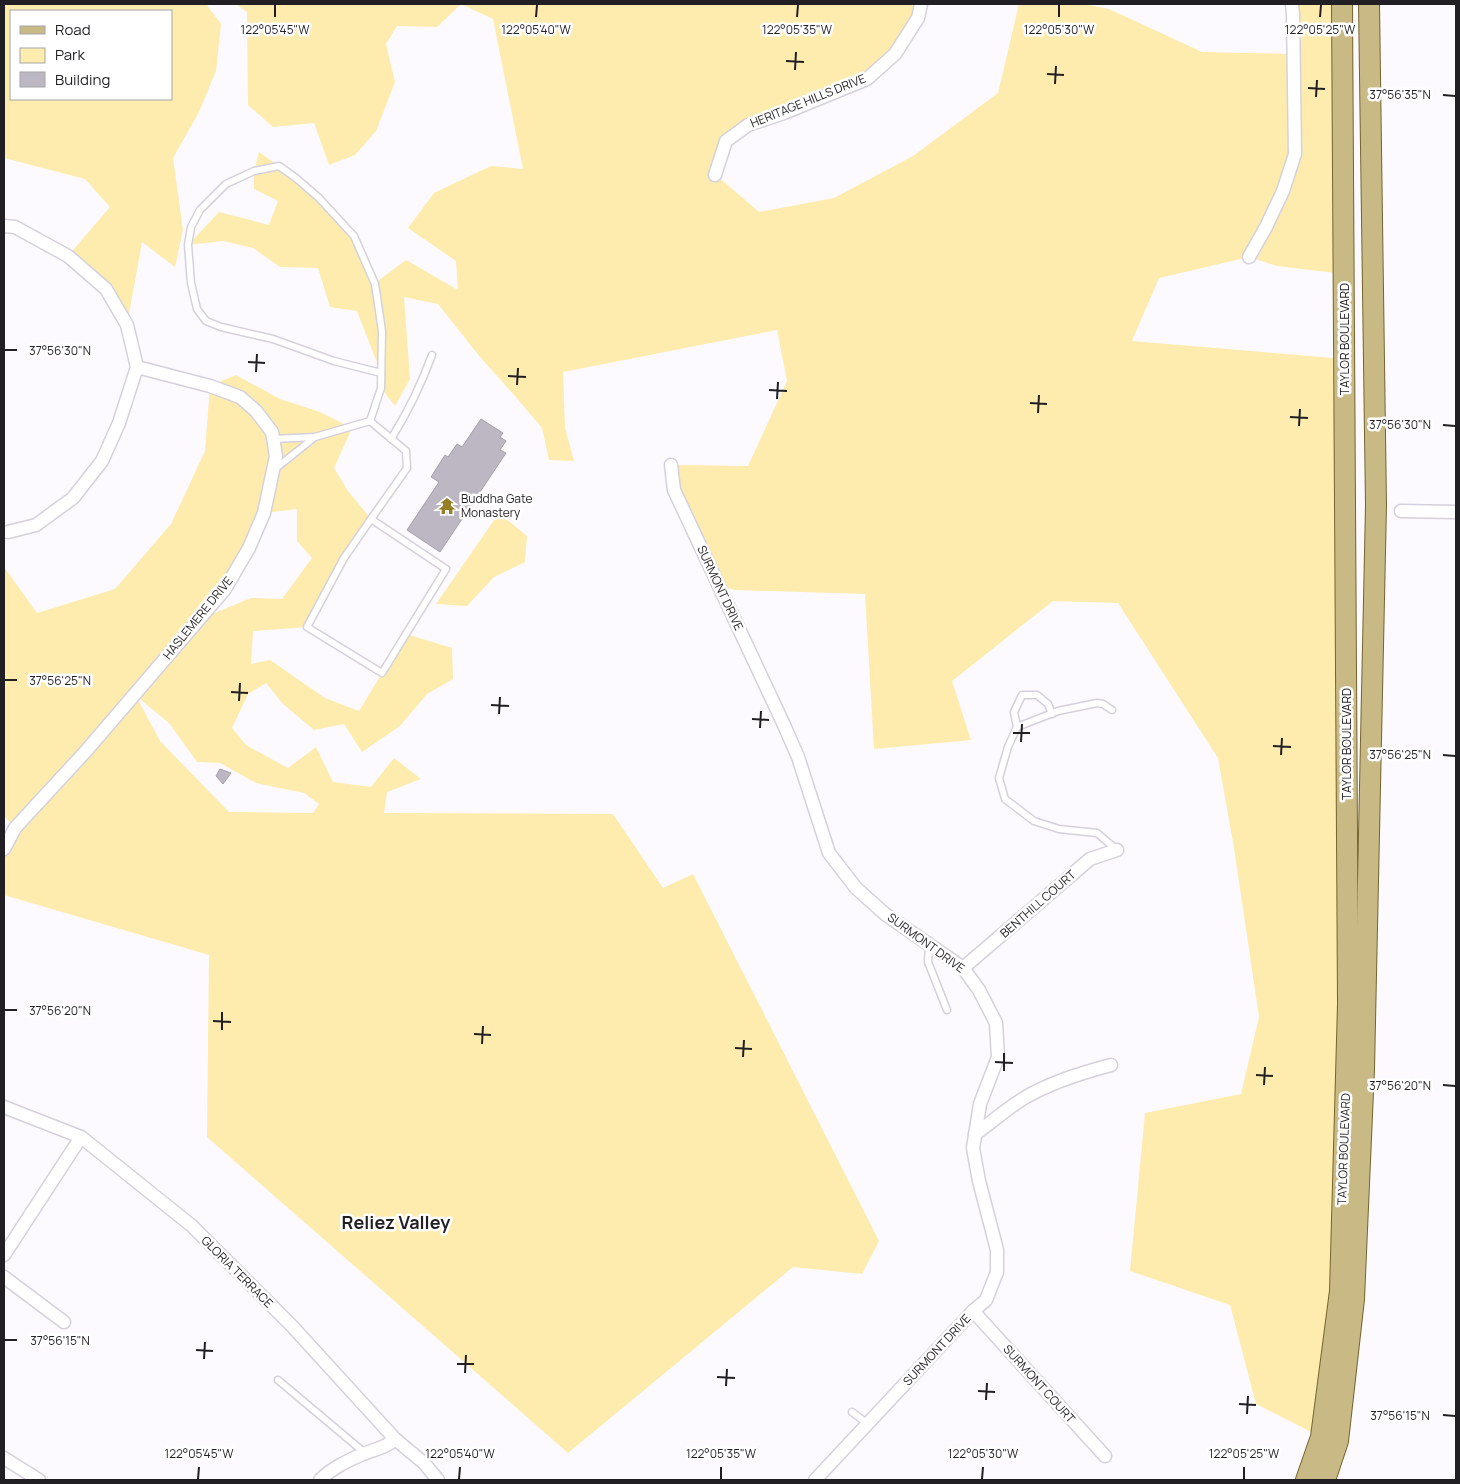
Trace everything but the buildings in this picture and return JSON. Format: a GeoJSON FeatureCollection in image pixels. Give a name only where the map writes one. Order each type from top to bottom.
{"type":"FeatureCollection","features":[{"type":"Feature","properties":{"kind":"main road","name":"TAYLOR BOULEVARD"},"geometry":{"type":"LineString","coordinates":[[1306,1480],[1321,1437],[1340,1292],[1348,1004],[1342,4]]}},
{"type":"Feature","properties":{"kind":"main road","name":"TAYLOR BOULEVARD"},"geometry":{"type":"LineString","coordinates":[[1325,1480],[1338,1441],[1354,1299],[1364,1069],[1376,505],[1369,4]]}},
{"type":"Feature","properties":{"kind":"street","name":"HERITAGE HILLS DRIVE"},"geometry":{"type":"LineString","coordinates":[[716,175],[726,141],[748,125],[784,113],[866,79],[895,54],[918,18],[921,4]]}},
{"type":"Feature","properties":{"kind":"street"},"geometry":{"type":"LineString","coordinates":[[1249,257],[1283,191],[1295,154],[1292,4]]}},
{"type":"Feature","properties":{"kind":"street"},"geometry":{"type":"LineString","coordinates":[[4,226],[15,227],[68,256],[106,289],[127,325],[138,367],[119,423],[102,461],[73,498],[36,526],[8,532]]}},
{"type":"Feature","properties":{"kind":"street","name":"HASLEMERE DRIVE"},"geometry":{"type":"LineString","coordinates":[[4,849],[15,828],[86,751],[225,589],[248,548],[264,513],[276,456],[272,432],[256,411],[240,397],[210,386],[138,367]]}},
{"type":"Feature","properties":{"kind":"street","name":"SURMONT DRIVE"},"geometry":{"type":"LineString","coordinates":[[671,465],[674,490],[798,757],[829,853],[856,888],[885,914],[963,968],[979,990],[996,1023],[998,1057],[980,1104],[973,1148],[979,1181],[997,1250],[997,1272],[986,1300],[973,1311],[815,1480]]}},
{"type":"Feature","properties":{"kind":"street"},"geometry":{"type":"LineString","coordinates":[[1402,510],[1456,512]]}},
{"type":"Feature","properties":{"kind":"street","name":"BENTHILL COURT"},"geometry":{"type":"LineString","coordinates":[[963,968],[1090,859],[1117,850]]}},
{"type":"Feature","properties":{"kind":"street"},"geometry":{"type":"LineString","coordinates":[[975,1134],[1021,1100],[1034,1093],[1085,1072],[1111,1065]]}},
{"type":"Feature","properties":{"kind":"street","name":"GLORIA TERRACE"},"geometry":{"type":"LineString","coordinates":[[4,1107],[82,1137],[192,1226],[292,1326],[395,1439],[424,1463],[438,1480]]}},
{"type":"Feature","properties":{"kind":"street"},"geometry":{"type":"LineString","coordinates":[[4,1255],[82,1137]]}},
{"type":"Feature","properties":{"kind":"street"},"geometry":{"type":"LineString","coordinates":[[4,1277],[64,1322]]}},
{"type":"Feature","properties":{"kind":"street","name":"SURMONT COURT"},"geometry":{"type":"LineString","coordinates":[[973,1311],[1105,1456]]}},
{"type":"Feature","properties":{"kind":"street"},"geometry":{"type":"LineString","coordinates":[[320,1480],[336,1466],[386,1446],[395,1439]]}},
{"type":"Feature","properties":{"kind":"street"},"geometry":{"type":"LineString","coordinates":[[4,1458],[39,1480]]}},
{"type":"Feature","properties":{"kind":"lane"},"geometry":{"type":"LineString","coordinates":[[370,421],[381,388],[382,331],[375,284],[354,236],[319,198],[279,166],[254,171],[226,184],[200,210],[190,226],[188,245],[191,283],[197,309],[206,322],[273,339],[334,360],[381,373]]}},
{"type":"Feature","properties":{"kind":"lane"},"geometry":{"type":"LineString","coordinates":[[391,438],[420,388],[432,355]]}},
{"type":"Feature","properties":{"kind":"lane"},"geometry":{"type":"LineString","coordinates":[[370,421],[406,451],[407,468],[371,519],[344,558],[307,627],[382,673],[446,569],[371,519]]}},
{"type":"Feature","properties":{"kind":"lane"},"geometry":{"type":"LineString","coordinates":[[273,439],[315,437],[370,421]]}},
{"type":"Feature","properties":{"kind":"lane"},"geometry":{"type":"LineString","coordinates":[[273,471],[315,437]]}},
{"type":"Feature","properties":{"kind":"lane"},"geometry":{"type":"LineString","coordinates":[[1052,714],[1048,704],[1037,695],[1022,696],[1014,712],[1017,727],[999,778],[1005,799],[1034,821],[1059,829],[1097,833],[1117,850]]}},
{"type":"Feature","properties":{"kind":"lane"},"geometry":{"type":"LineString","coordinates":[[1017,727],[1052,714],[1097,703],[1104,704],[1112,710]]}},
{"type":"Feature","properties":{"kind":"lane"},"geometry":{"type":"LineString","coordinates":[[930,944],[928,962],[947,1010]]}},
{"type":"Feature","properties":{"kind":"lane"},"geometry":{"type":"LineString","coordinates":[[278,1380],[365,1453]]}},
{"type":"Feature","properties":{"kind":"lane"},"geometry":{"type":"LineString","coordinates":[[852,1412],[868,1424]]}},
{"type":"Feature","properties":{"kind":"green space"},"geometry":{"type":"Polygon","coordinates":[[[4,4],[206,4],[221,24],[216,71],[199,112],[173,158],[183,230],[175,267],[142,242],[127,325],[106,289],[68,256],[110,207],[85,179],[4,158],[4,4]]]}},
{"type":"Feature","properties":{"kind":"green space"},"geometry":{"type":"Polygon","coordinates":[[[236,4],[461,4],[437,27],[397,26],[386,44],[395,82],[376,131],[355,155],[329,165],[314,123],[273,127],[248,105],[247,12],[236,4]]]}},
{"type":"Feature","properties":{"kind":"green space"},"geometry":{"type":"Polygon","coordinates":[[[461,4],[921,4],[918,18],[867,79],[726,141],[716,175],[759,212],[834,198],[913,156],[998,93],[1019,4],[1084,4],[1109,9],[1202,52],[1293,54],[1292,4],[1342,4],[1344,274],[1277,266],[1249,257],[1159,278],[1132,341],[1345,359],[1348,1004],[1321,1437],[1256,1404],[1230,1305],[1130,1271],[1145,1113],[1241,1094],[1259,1017],[1234,848],[1218,758],[1118,603],[1053,601],[952,681],[971,740],[874,749],[865,594],[735,590],[720,586],[674,490],[671,465],[748,466],[787,381],[777,330],[563,372],[565,428],[574,461],[549,460],[542,428],[480,357],[438,304],[404,297],[410,379],[395,406],[381,388],[381,373],[357,311],[330,307],[318,268],[280,267],[253,248],[223,241],[188,245],[219,212],[269,225],[278,201],[254,189],[254,171],[259,152],[296,178],[354,236],[375,283],[406,260],[458,290],[456,261],[408,228],[434,193],[491,166],[523,169],[493,19],[461,4]]]}},
{"type":"Feature","properties":{"kind":"green space"},"geometry":{"type":"Polygon","coordinates":[[[236,375],[280,399],[320,412],[352,428],[334,468],[348,491],[371,519],[344,558],[307,627],[253,631],[251,664],[270,660],[325,698],[359,711],[406,634],[452,648],[453,679],[427,694],[400,726],[362,752],[344,724],[314,730],[283,704],[266,683],[248,694],[232,728],[246,745],[288,768],[316,747],[333,782],[371,787],[394,758],[421,779],[387,792],[384,813],[613,814],[663,888],[693,874],[879,1241],[862,1274],[793,1267],[568,1453],[207,1137],[209,955],[4,895],[4,849],[15,828],[4,816],[4,567],[37,613],[115,589],[171,524],[205,451],[210,386],[236,375]],[[297,509],[264,513],[200,619],[251,598],[282,599],[312,558],[297,541],[297,509]],[[136,696],[160,741],[229,812],[313,813],[319,804],[304,793],[256,783],[220,763],[197,762],[169,723],[136,696]]]}},
{"type":"Feature","properties":{"kind":"green space"},"geometry":{"type":"Polygon","coordinates":[[[499,513],[527,536],[525,562],[494,577],[467,606],[436,604],[499,513]]]}},
{"type":"Feature","properties":{"kind":"place","name":"Buddha Gate Monastery"},"geometry":{"type":"Point","coordinates":[447,506]}},
{"type":"Feature","properties":{"kind":"district","name":"Reliez Valley"},"geometry":{"type":"Point","coordinates":[396,1223]}}]}
